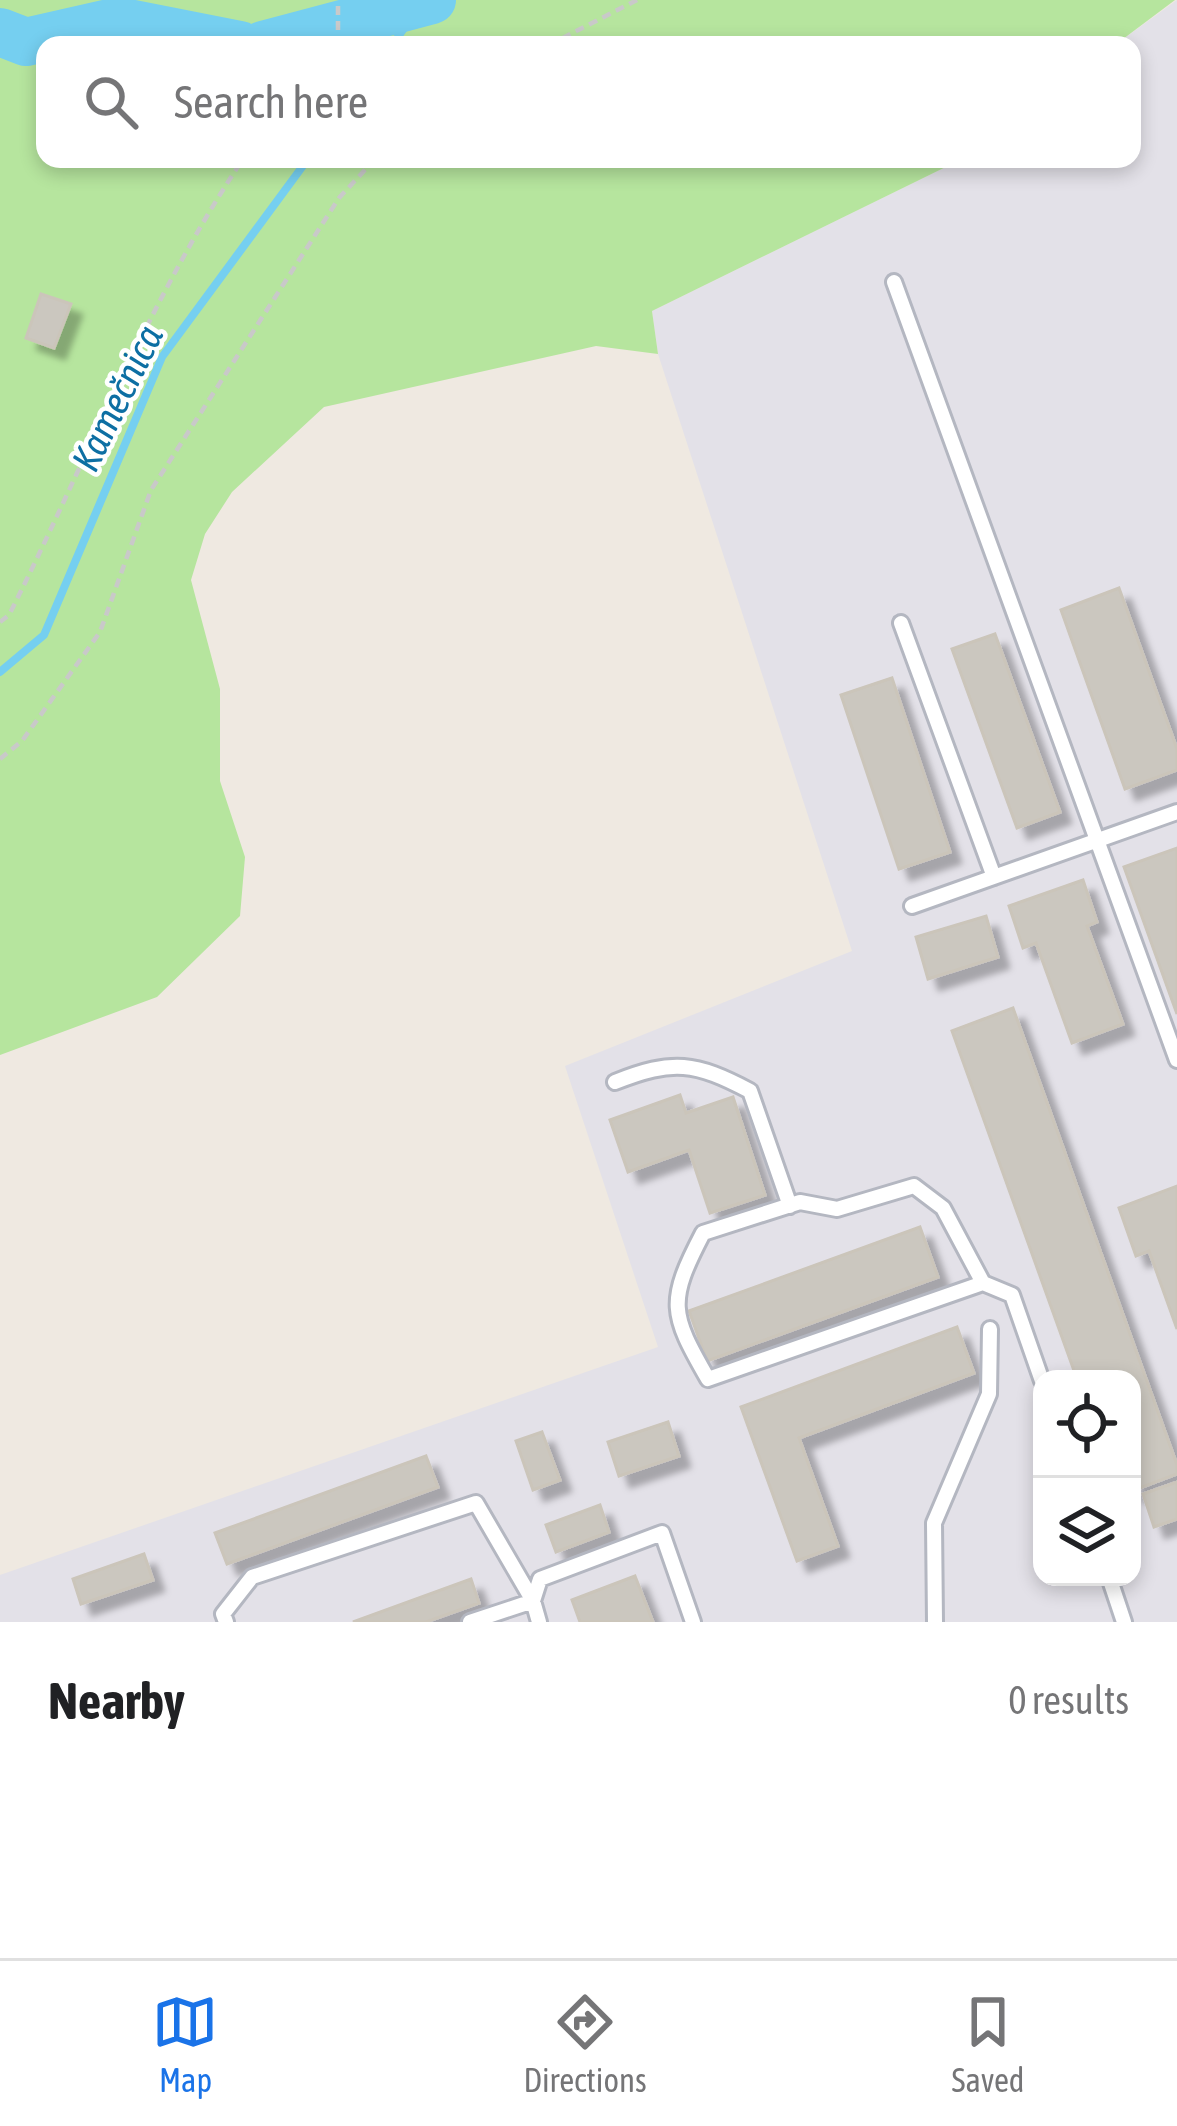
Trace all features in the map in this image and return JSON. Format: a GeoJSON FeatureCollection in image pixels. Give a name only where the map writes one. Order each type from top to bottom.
{"type":"FeatureCollection","features":[{"type":"Feature","properties":{"kind":"lane"},"geometry":{"type":"LineString","coordinates":[[894,282],[1177,1060]]}},
{"type":"Feature","properties":{"kind":"lane"},"geometry":{"type":"LineString","coordinates":[[901,623],[994,877]]}},
{"type":"Feature","properties":{"kind":"lane"},"geometry":{"type":"LineString","coordinates":[[912,906],[1177,812]]}},
{"type":"Feature","properties":{"kind":"lane"},"geometry":{"type":"LineString","coordinates":[[615,1082],[662,1064],[709,1069],[750,1091],[790,1205]]}},
{"type":"Feature","properties":{"kind":"lane"},"geometry":{"type":"LineString","coordinates":[[983,1283],[708,1379],[676,1325],[680,1278],[703,1233],[790,1205],[837,1209],[914,1186],[943,1208],[983,1283],[1012,1295],[1038,1370]]}},
{"type":"Feature","properties":{"kind":"lane"},"geometry":{"type":"LineString","coordinates":[[935,1622],[934,1523],[989,1394],[990,1329]]}},
{"type":"Feature","properties":{"kind":"lane"},"geometry":{"type":"LineString","coordinates":[[226,1622],[223,1614],[252,1577],[476,1503],[533,1601],[539,1622]]}},
{"type":"Feature","properties":{"kind":"lane"},"geometry":{"type":"LineString","coordinates":[[533,1601],[540,1579],[662,1533],[693,1622]]}},
{"type":"Feature","properties":{"kind":"lane"},"geometry":{"type":"LineString","coordinates":[[1112,1586],[1124,1622]]}},
{"type":"Feature","properties":{"kind":"lane"},"geometry":{"type":"LineString","coordinates":[[470,1622],[533,1601]]}},
{"type":"Feature","properties":{"kind":"path"},"geometry":{"type":"LineString","coordinates":[[338,0],[338,36]]}},
{"type":"Feature","properties":{"kind":"path"},"geometry":{"type":"LineString","coordinates":[[567,36],[637,0]]}},
{"type":"Feature","properties":{"kind":"path"},"geometry":{"type":"LineString","coordinates":[[0,622],[9,615],[55,524],[114,387],[185,245],[237,168]]}},
{"type":"Feature","properties":{"kind":"path"},"geometry":{"type":"LineString","coordinates":[[0,759],[22,741],[100,632],[151,490],[338,198],[366,168]]}},
{"type":"Feature","properties":{"kind":"shaded area"},"geometry":{"type":"Polygon","coordinates":[[[1177,0],[1177,1622],[0,1622],[0,1575],[658,1347],[565,1066],[852,951],[658,354],[652,311],[944,168],[1141,168],[1141,36],[1127,36],[1177,0]]]}},
{"type":"Feature","properties":{"kind":"green space"},"geometry":{"type":"Polygon","coordinates":[[[0,0],[1175,0],[1127,36],[36,36],[36,168],[944,168],[652,311],[658,354],[596,346],[324,407],[232,492],[205,534],[191,580],[220,689],[220,781],[245,857],[240,916],[157,997],[0,1055],[0,0]]]}},
{"type":"Feature","properties":{"kind":"building"},"geometry":{"type":"Polygon","coordinates":[[[41,294],[71,304],[54,348],[26,338],[41,294]]]}},
{"type":"Feature","properties":{"kind":"building"},"geometry":{"type":"Polygon","coordinates":[[[1119,588],[1177,749],[1177,770],[1125,789],[1061,610],[1119,588]]]}},
{"type":"Feature","properties":{"kind":"building"},"geometry":{"type":"Polygon","coordinates":[[[995,634],[1060,812],[1017,828],[952,649],[995,634]]]}},
{"type":"Feature","properties":{"kind":"building"},"geometry":{"type":"Polygon","coordinates":[[[892,678],[950,852],[899,869],[841,695],[892,678]]]}},
{"type":"Feature","properties":{"kind":"building"},"geometry":{"type":"Polygon","coordinates":[[[1177,848],[1177,1014],[1124,867],[1177,848]]]}},
{"type":"Feature","properties":{"kind":"building"},"geometry":{"type":"Polygon","coordinates":[[[1083,880],[1097,922],[1087,926],[1123,1024],[1072,1043],[1036,943],[1023,948],[1009,906],[1083,880]]]}},
{"type":"Feature","properties":{"kind":"building"},"geometry":{"type":"Polygon","coordinates":[[[986,916],[998,957],[928,979],[916,937],[986,916]]]}},
{"type":"Feature","properties":{"kind":"building"},"geometry":{"type":"Polygon","coordinates":[[[1013,1008],[1177,1465],[1177,1474],[1141,1488],[1141,1370],[1074,1370],[952,1031],[1013,1008]]]}},
{"type":"Feature","properties":{"kind":"building"},"geometry":{"type":"Polygon","coordinates":[[[680,1095],[686,1113],[733,1097],[765,1195],[710,1213],[689,1150],[628,1172],[610,1120],[680,1095]]]}},
{"type":"Feature","properties":{"kind":"building"},"geometry":{"type":"Polygon","coordinates":[[[1177,1186],[1177,1329],[1149,1251],[1136,1256],[1119,1208],[1177,1186]]]}},
{"type":"Feature","properties":{"kind":"building"},"geometry":{"type":"Polygon","coordinates":[[[920,1227],[938,1277],[707,1361],[689,1311],[920,1227]]]}},
{"type":"Feature","properties":{"kind":"building"},"geometry":{"type":"Polygon","coordinates":[[[957,1327],[974,1373],[799,1438],[838,1546],[797,1561],[741,1407],[957,1327]]]}},
{"type":"Feature","properties":{"kind":"building"},"geometry":{"type":"Polygon","coordinates":[[[668,1422],[679,1456],[619,1476],[608,1442],[668,1422]]]}},
{"type":"Feature","properties":{"kind":"building"},"geometry":{"type":"Polygon","coordinates":[[[542,1432],[560,1480],[533,1490],[516,1441],[542,1432]]]}},
{"type":"Feature","properties":{"kind":"building"},"geometry":{"type":"Polygon","coordinates":[[[426,1456],[438,1487],[227,1564],[215,1533],[426,1456]]]}},
{"type":"Feature","properties":{"kind":"building"},"geometry":{"type":"Polygon","coordinates":[[[1177,1482],[1177,1519],[1154,1527],[1143,1494],[1177,1482]]]}},
{"type":"Feature","properties":{"kind":"building"},"geometry":{"type":"Polygon","coordinates":[[[600,1505],[609,1532],[556,1552],[546,1525],[600,1505]]]}},
{"type":"Feature","properties":{"kind":"building"},"geometry":{"type":"Polygon","coordinates":[[[144,1554],[153,1580],[81,1604],[73,1579],[144,1554]]]}},
{"type":"Feature","properties":{"kind":"building"},"geometry":{"type":"Polygon","coordinates":[[[635,1576],[653,1622],[580,1622],[572,1600],[635,1576]]]}},
{"type":"Feature","properties":{"kind":"building"},"geometry":{"type":"Polygon","coordinates":[[[471,1579],[479,1603],[426,1622],[353,1622],[471,1579]]]}},
{"type":"Feature","properties":{"kind":"waterway"},"geometry":{"type":"LineString","coordinates":[[297,36],[432,0]]}},
{"type":"Feature","properties":{"kind":"waterway","name":"Kamečnica"},"geometry":{"type":"LineString","coordinates":[[398,36],[423,2]]}},
{"type":"Feature","properties":{"kind":"waterway"},"geometry":{"type":"LineString","coordinates":[[52,36],[118,21],[194,36]]}},
{"type":"Feature","properties":{"kind":"waterway"},"geometry":{"type":"LineString","coordinates":[[0,32],[26,42],[36,40]]}},
{"type":"Feature","properties":{"kind":"waterway","name":"Kamečnica"},"geometry":{"type":"LineString","coordinates":[[0,672],[44,635],[162,357],[301,168]]}}]}
